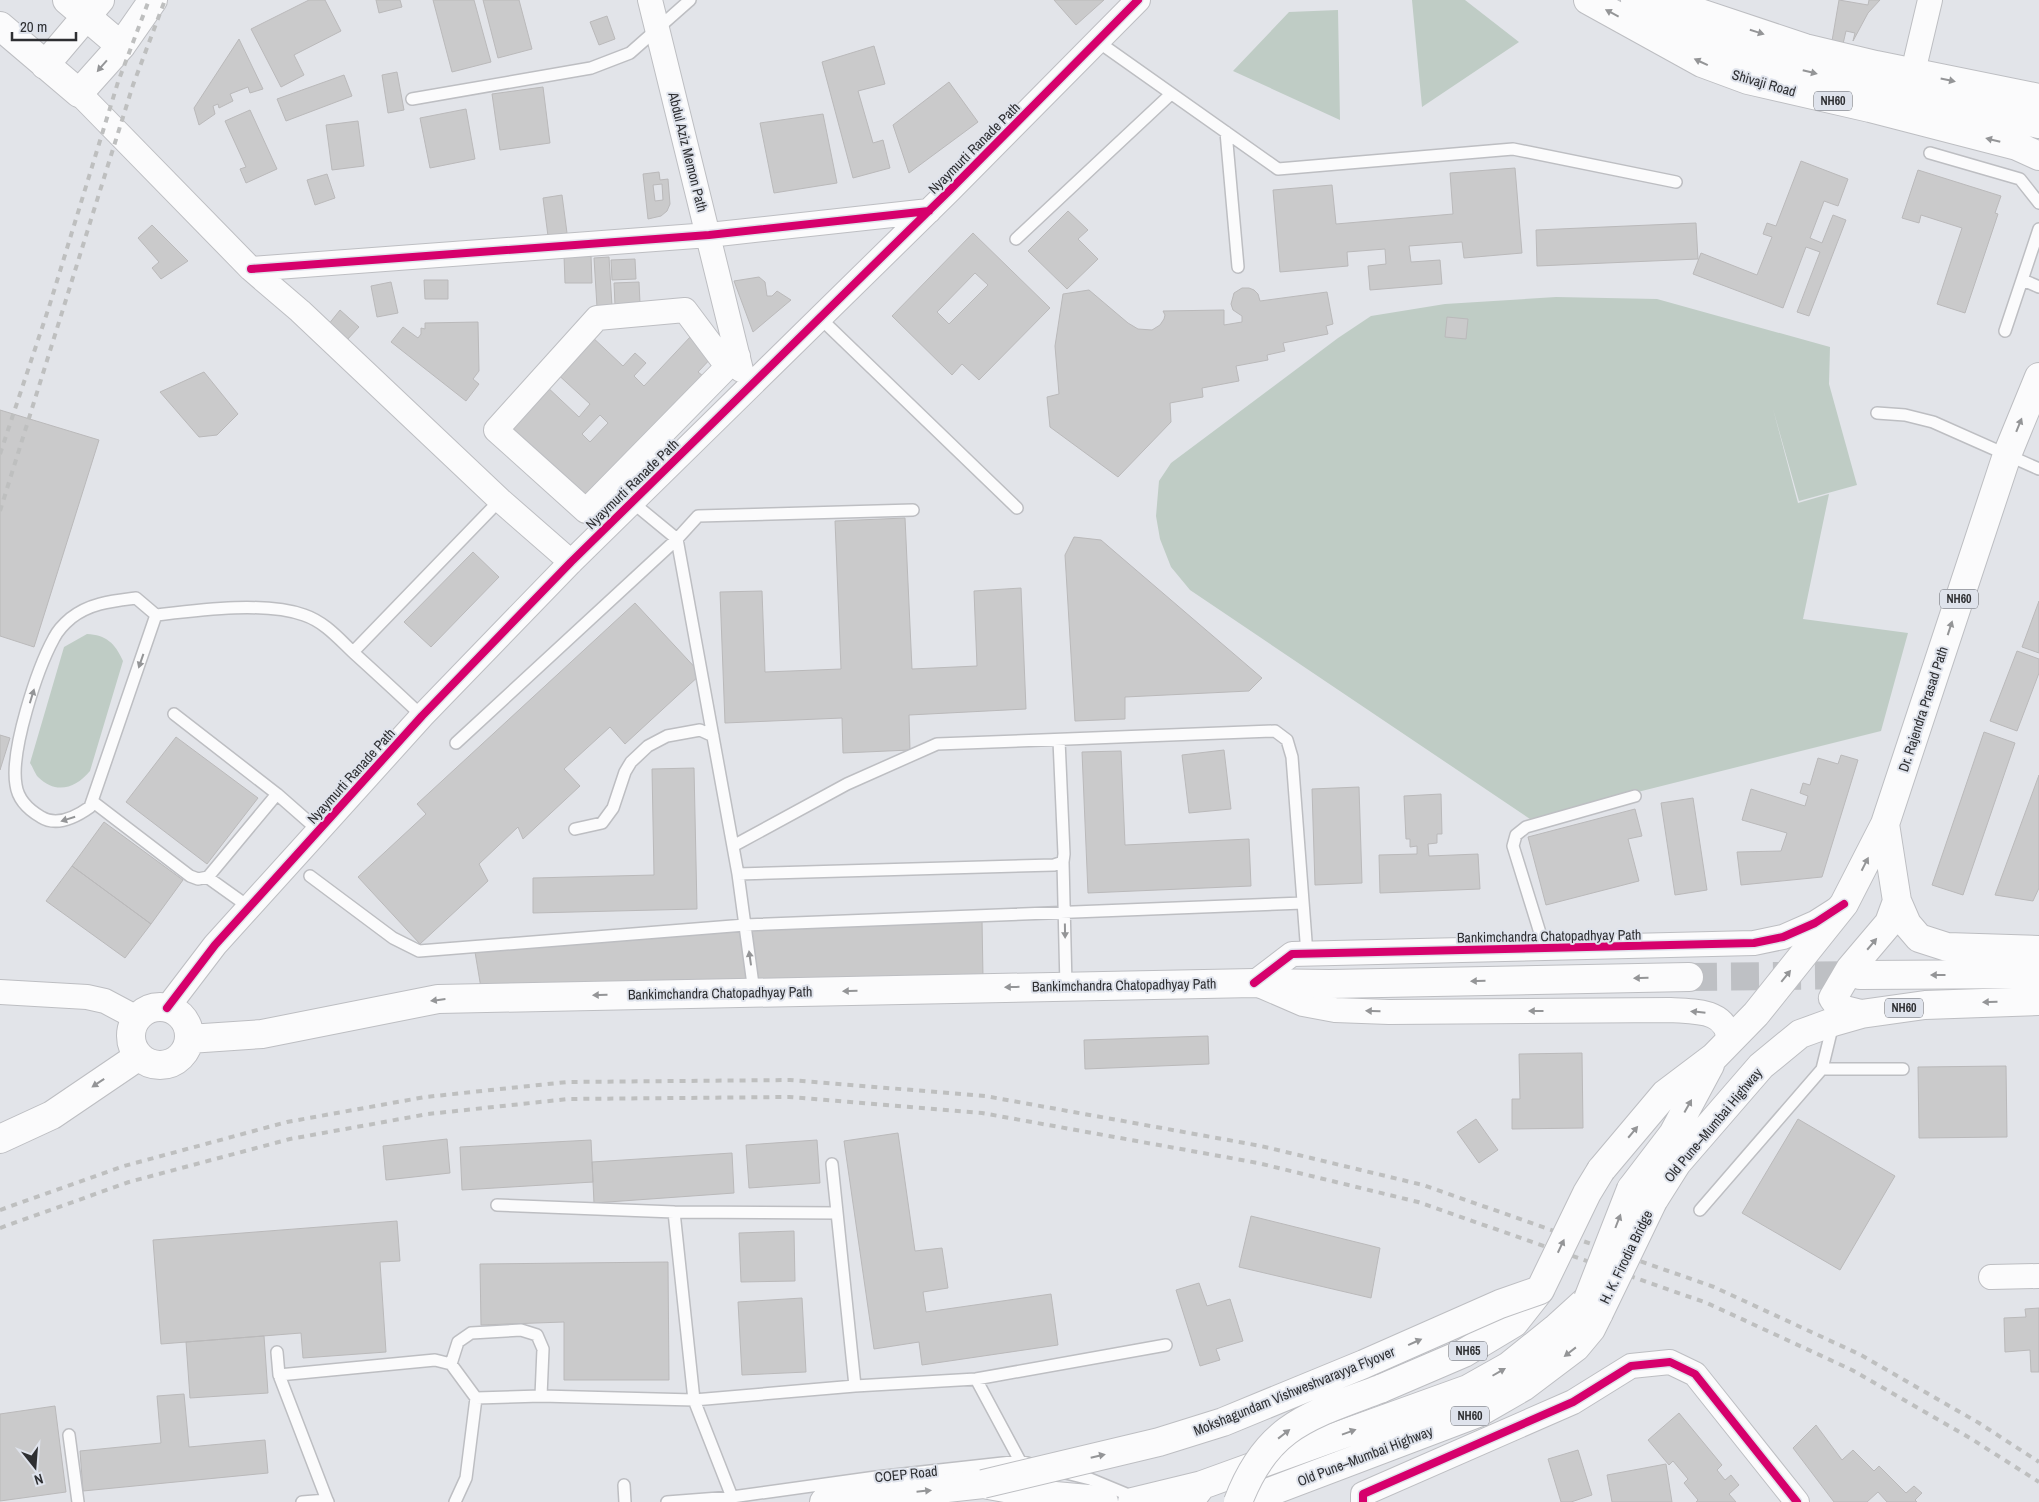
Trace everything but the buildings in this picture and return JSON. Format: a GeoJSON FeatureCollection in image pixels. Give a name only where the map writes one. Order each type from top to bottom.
{"type":"FeatureCollection","features":[{"type":"Feature","properties":{"kind":"main road"},"geometry":{"type":"LineString","coordinates":[[9,34],[78,93],[121,46],[153,0]]}},
{"type":"Feature","properties":{"kind":"main road","name":"Shivaji Road"},"geometry":{"type":"LineString","coordinates":[[1588,0],[1702,63],[1748,80],[1870,108],[2017,146],[2039,156]]}},
{"type":"Feature","properties":{"kind":"main road","name":"NH60"},"geometry":{"type":"LineString","coordinates":[[1635,0],[1681,29],[1746,56],[1863,85],[2039,124]]}},
{"type":"Feature","properties":{"kind":"main road"},"geometry":{"type":"LineString","coordinates":[[1661,0],[1805,48],[2039,98]]}},
{"type":"Feature","properties":{"kind":"main road"},"geometry":{"type":"LineString","coordinates":[[45,65],[85,6],[121,46]]}},
{"type":"Feature","properties":{"kind":"main road","name":"Dr. Rajendra Prasad Path"},"geometry":{"type":"LineString","coordinates":[[1722,1050],[1756,1014],[1844,904],[1885,824],[2007,455],[2039,376]]}},
{"type":"Feature","properties":{"kind":"main road","name":"NH60"},"geometry":{"type":"LineString","coordinates":[[1885,824],[1897,901],[1907,924],[1919,938],[1947,947],[2039,950]]}},
{"type":"Feature","properties":{"kind":"main road"},"geometry":{"type":"LineString","coordinates":[[1861,1014],[1841,1009],[1833,998],[1850,969],[1889,923],[1897,901]]}},
{"type":"Feature","properties":{"kind":"main road"},"geometry":{"type":"LineString","coordinates":[[1860,975],[2039,974]]}},
{"type":"Feature","properties":{"kind":"main road"},"geometry":{"type":"LineString","coordinates":[[1254,983],[1330,984],[1690,977]]}},
{"type":"Feature","properties":{"kind":"main road","name":"Bankimchandra Chatopadhyay Path"},"geometry":{"type":"LineString","coordinates":[[189,1039],[262,1034],[438,999],[1254,983]]}},
{"type":"Feature","properties":{"kind":"main road","name":"NH60"},"geometry":{"type":"LineString","coordinates":[[1833,1022],[1861,1014],[1925,1005],[2039,1001]]}},
{"type":"Feature","properties":{"kind":"main road"},"geometry":{"type":"LineString","coordinates":[[151,1008],[167,1008],[181,1016],[186,1023],[189,1039],[183,1054],[169,1064],[153,1064],[139,1056],[131,1042],[131,1033],[137,1018],[151,1008]]}},
{"type":"Feature","properties":{"kind":"main road","name":"Old Pune–Mumbai Highway"},"geometry":{"type":"LineString","coordinates":[[1642,1195],[1677,1163],[1762,1066],[1778,1051],[1800,1034],[1833,1022]]}},
{"type":"Feature","properties":{"kind":"main road"},"geometry":{"type":"LineString","coordinates":[[1642,1195],[1673,1134],[1722,1050]]}},
{"type":"Feature","properties":{"kind":"main road","name":"Mokshagundam Vishweshvarayya Flyover"},"geometry":{"type":"LineString","coordinates":[[1238,1502],[1247,1478],[1263,1454],[1282,1434],[1312,1415],[1380,1389],[1464,1353],[1514,1323],[1540,1290],[1587,1193],[1601,1170],[1665,1094],[1722,1050]]}},
{"type":"Feature","properties":{"kind":"main road"},"geometry":{"type":"LineString","coordinates":[[0,1139],[52,1115],[139,1056]]}},
{"type":"Feature","properties":{"kind":"main road","name":"H. K. Firodia Bridge"},"geometry":{"type":"LineString","coordinates":[[1593,1306],[1642,1195]]}},
{"type":"Feature","properties":{"kind":"main road","name":"Mokshagundam Vishweshvarayya Flyover"},"geometry":{"type":"LineString","coordinates":[[824,1502],[983,1484],[1159,1442],[1223,1422],[1364,1364],[1500,1304],[1540,1290]]}},
{"type":"Feature","properties":{"kind":"main road"},"geometry":{"type":"LineString","coordinates":[[1138,1501],[1196,1494],[1468,1389],[1509,1366],[1555,1329],[1593,1306]]}},
{"type":"Feature","properties":{"kind":"main road","name":"Old Pune–Mumbai Highway"},"geometry":{"type":"LineString","coordinates":[[1243,1502],[1280,1494],[1486,1408],[1523,1387],[1576,1347],[1591,1329],[1593,1306]]}},
{"type":"Feature","properties":{"kind":"main road","name":"Mokshagundam Vishweshvarayya Flyover"},"geometry":{"type":"LineString","coordinates":[[983,1484],[1044,1495],[1104,1502]]}},
{"type":"Feature","properties":{"kind":"street","name":"Abdul Aziz Memon Path"},"geometry":{"type":"LineString","coordinates":[[650,0],[709,234],[732,361],[746,391]]}},
{"type":"Feature","properties":{"kind":"street","name":"Nyaymurti Ranade Path"},"geometry":{"type":"LineString","coordinates":[[167,1008],[215,944],[318,830],[422,716],[570,562],[929,211],[1138,0]]}},
{"type":"Feature","properties":{"kind":"street"},"geometry":{"type":"LineString","coordinates":[[1913,72],[1930,0]]}},
{"type":"Feature","properties":{"kind":"street"},"geometry":{"type":"LineString","coordinates":[[78,93],[251,269],[300,311],[500,500],[570,562]]}},
{"type":"Feature","properties":{"kind":"street"},"geometry":{"type":"LineString","coordinates":[[251,269],[709,234],[929,211]]}},
{"type":"Feature","properties":{"kind":"street"},"geometry":{"type":"LineString","coordinates":[[685,310],[732,361],[586,511],[496,430],[597,318],[685,310]]}},
{"type":"Feature","properties":{"kind":"street","name":"Bankimchandra Chatopadhyay Path"},"geometry":{"type":"LineString","coordinates":[[1722,1050],[1729,1034],[1723,1022],[1709,1013],[1670,1010],[1389,1012],[1335,1010],[1303,1004],[1254,983],[1292,954],[1754,944],[1783,937],[1815,923],[1844,904]]}},
{"type":"Feature","properties":{"kind":"street"},"geometry":{"type":"LineString","coordinates":[[0,992],[87,997],[105,1001],[137,1018]]}},
{"type":"Feature","properties":{"kind":"street"},"geometry":{"type":"LineString","coordinates":[[1991,1277],[2039,1276]]}},
{"type":"Feature","properties":{"kind":"street"},"geometry":{"type":"LineString","coordinates":[[1363,1502],[1363,1494],[1573,1402],[1631,1366],[1670,1362],[1695,1374],[1796,1502]]}},
{"type":"Feature","properties":{"kind":"lane"},"geometry":{"type":"LineString","coordinates":[[412,99],[591,68],[630,54],[690,0]]}},
{"type":"Feature","properties":{"kind":"lane"},"geometry":{"type":"LineString","coordinates":[[1097,41],[1278,169],[1513,149],[1676,182]]}},
{"type":"Feature","properties":{"kind":"lane"},"geometry":{"type":"LineString","coordinates":[[1016,239],[1171,94]]}},
{"type":"Feature","properties":{"kind":"lane"},"geometry":{"type":"LineString","coordinates":[[1226,132],[1238,266]]}},
{"type":"Feature","properties":{"kind":"lane"},"geometry":{"type":"LineString","coordinates":[[1930,153],[2020,179],[2039,203]]}},
{"type":"Feature","properties":{"kind":"lane"},"geometry":{"type":"LineString","coordinates":[[2005,331],[2039,229]]}},
{"type":"Feature","properties":{"kind":"lane"},"geometry":{"type":"LineString","coordinates":[[2023,280],[2039,287]]}},
{"type":"Feature","properties":{"kind":"lane"},"geometry":{"type":"LineString","coordinates":[[820,318],[1017,508]]}},
{"type":"Feature","properties":{"kind":"lane"},"geometry":{"type":"LineString","coordinates":[[1877,413],[1905,415],[1934,422],[2039,469]]}},
{"type":"Feature","properties":{"kind":"lane"},"geometry":{"type":"LineString","coordinates":[[353,652],[500,500]]}},
{"type":"Feature","properties":{"kind":"lane"},"geometry":{"type":"LineString","coordinates":[[632,502],[677,539],[738,874],[754,992]]}},
{"type":"Feature","properties":{"kind":"lane"},"geometry":{"type":"LineString","coordinates":[[456,743],[677,539],[698,516],[913,510]]}},
{"type":"Feature","properties":{"kind":"lane"},"geometry":{"type":"LineString","coordinates":[[156,615],[90,807],[79,815],[61,821],[43,819],[26,807],[16,787],[14,766],[18,741],[38,677],[54,637],[70,619],[90,606],[109,601],[136,598],[156,615],[201,610],[254,608],[303,614],[316,620],[340,637],[353,652],[422,716]]}},
{"type":"Feature","properties":{"kind":"lane"},"geometry":{"type":"LineString","coordinates":[[174,714],[276,794],[318,830]]}},
{"type":"Feature","properties":{"kind":"lane"},"geometry":{"type":"LineString","coordinates":[[575,829],[602,823],[613,808],[630,762],[648,746],[667,736],[700,730],[713,736]]}},
{"type":"Feature","properties":{"kind":"lane"},"geometry":{"type":"LineString","coordinates":[[733,846],[847,784],[937,744],[1275,731],[1287,740],[1292,757],[1307,954]]}},
{"type":"Feature","properties":{"kind":"lane"},"geometry":{"type":"LineString","coordinates":[[1058,740],[1064,854],[1066,986]]}},
{"type":"Feature","properties":{"kind":"lane"},"geometry":{"type":"LineString","coordinates":[[92,801],[190,876],[198,879],[207,877],[276,794]]}},
{"type":"Feature","properties":{"kind":"lane"},"geometry":{"type":"LineString","coordinates":[[1544,949],[1513,846],[1516,835],[1526,827],[1635,796]]}},
{"type":"Feature","properties":{"kind":"lane"},"geometry":{"type":"LineString","coordinates":[[738,874],[1054,865],[1063,862]]}},
{"type":"Feature","properties":{"kind":"lane"},"geometry":{"type":"LineString","coordinates":[[310,876],[393,938],[419,951],[745,925],[1303,903]]}},
{"type":"Feature","properties":{"kind":"lane"},"geometry":{"type":"LineString","coordinates":[[207,877],[249,907]]}},
{"type":"Feature","properties":{"kind":"lane"},"geometry":{"type":"LineString","coordinates":[[1700,1210],[1822,1069],[1833,1022]]}},
{"type":"Feature","properties":{"kind":"lane"},"geometry":{"type":"LineString","coordinates":[[1822,1069],[1903,1069]]}},
{"type":"Feature","properties":{"kind":"lane"},"geometry":{"type":"LineString","coordinates":[[832,1164],[855,1386]]}},
{"type":"Feature","properties":{"kind":"lane"},"geometry":{"type":"LineString","coordinates":[[496,1205],[674,1212],[837,1213]]}},
{"type":"Feature","properties":{"kind":"lane"},"geometry":{"type":"LineString","coordinates":[[674,1212],[694,1400],[732,1497]]}},
{"type":"Feature","properties":{"kind":"lane"},"geometry":{"type":"LineString","coordinates":[[451,1364],[458,1342],[471,1333],[521,1330],[537,1335],[542,1349],[541,1396]]}},
{"type":"Feature","properties":{"kind":"lane"},"geometry":{"type":"LineString","coordinates":[[476,1398],[541,1396],[694,1400],[855,1386],[976,1379],[1166,1345]]}},
{"type":"Feature","properties":{"kind":"lane"},"geometry":{"type":"LineString","coordinates":[[277,1352],[279,1375],[328,1501],[302,1502]]}},
{"type":"Feature","properties":{"kind":"lane"},"geometry":{"type":"LineString","coordinates":[[279,1375],[435,1360],[451,1364],[476,1398],[466,1478],[455,1502]]}},
{"type":"Feature","properties":{"kind":"lane"},"geometry":{"type":"LineString","coordinates":[[976,1379],[1020,1461]]}},
{"type":"Feature","properties":{"kind":"lane"},"geometry":{"type":"LineString","coordinates":[[69,1435],[78,1502]]}},
{"type":"Feature","properties":{"kind":"lane","name":"COEP Road"},"geometry":{"type":"LineString","coordinates":[[667,1502],[732,1497],[876,1477],[1020,1461],[1090,1480],[1138,1501]]}},
{"type":"Feature","properties":{"kind":"lane"},"geometry":{"type":"LineString","coordinates":[[624,1485],[625,1502]]}},
{"type":"Feature","properties":{"kind":"shaded area"},"geometry":{"type":"Polygon","coordinates":[[[1412,0],[1465,0],[1519,42],[1422,107],[1412,0]]]}},
{"type":"Feature","properties":{"kind":"shaded area"},"geometry":{"type":"Polygon","coordinates":[[[1338,10],[1340,120],[1233,71],[1289,12],[1338,10]]]}},
{"type":"Feature","properties":{"kind":"shaded area"},"geometry":{"type":"Polygon","coordinates":[[[1556,297],[1657,299],[1830,347],[1829,384],[1857,485],[1799,501],[1773,409],[1798,503],[1829,494],[1803,619],[1908,633],[1881,731],[1530,819],[1190,590],[1171,567],[1160,539],[1156,516],[1159,481],[1171,463],[1338,338],[1371,316],[1445,304],[1556,297]]]}},
{"type":"Feature","properties":{"kind":"shaded area"},"geometry":{"type":"Polygon","coordinates":[[[87,634],[100,636],[109,641],[117,649],[123,661],[90,771],[72,785],[65,787],[52,786],[38,777],[30,763],[64,647],[87,634]]]}},
{"type":"Feature","properties":{"kind":"tunnel"},"geometry":{"type":"LineString","coordinates":[[1689,977],[1860,975]]}},
{"type":"Feature","properties":{"kind":"railway"},"geometry":{"type":"LineString","coordinates":[[0,454],[49,307],[118,82],[149,0]]}},
{"type":"Feature","properties":{"kind":"railway"},"geometry":{"type":"LineString","coordinates":[[0,511],[133,85],[165,0]]}},
{"type":"Feature","properties":{"kind":"railway"},"geometry":{"type":"LineString","coordinates":[[0,1210],[124,1166],[287,1122],[425,1097],[567,1082],[790,1080],[985,1096],[1261,1146],[1423,1185],[1714,1287],[1861,1355],[1979,1423],[2039,1462]]}},
{"type":"Feature","properties":{"kind":"railway"},"geometry":{"type":"LineString","coordinates":[[0,1228],[129,1182],[290,1139],[428,1114],[568,1099],[789,1097],[982,1113],[1258,1163],[1418,1202],[1707,1303],[1852,1370],[1970,1438],[2039,1482]]}},
{"type":"Feature","properties":{"kind":"cycle path"},"geometry":{"type":"LineString","coordinates":[[167,1008],[215,945],[422,716],[571,562],[949,191],[1138,0]]}},
{"type":"Feature","properties":{"kind":"cycle path"},"geometry":{"type":"LineString","coordinates":[[251,269],[709,235],[929,211]]}},
{"type":"Feature","properties":{"kind":"cycle path"},"geometry":{"type":"LineString","coordinates":[[1254,983],[1292,954],[1754,943],[1783,937],[1815,923],[1844,904]]}},
{"type":"Feature","properties":{"kind":"cycle path"},"geometry":{"type":"LineString","coordinates":[[1363,1502],[1363,1494],[1573,1402],[1631,1366],[1670,1362],[1695,1374],[1797,1502]]}}]}
